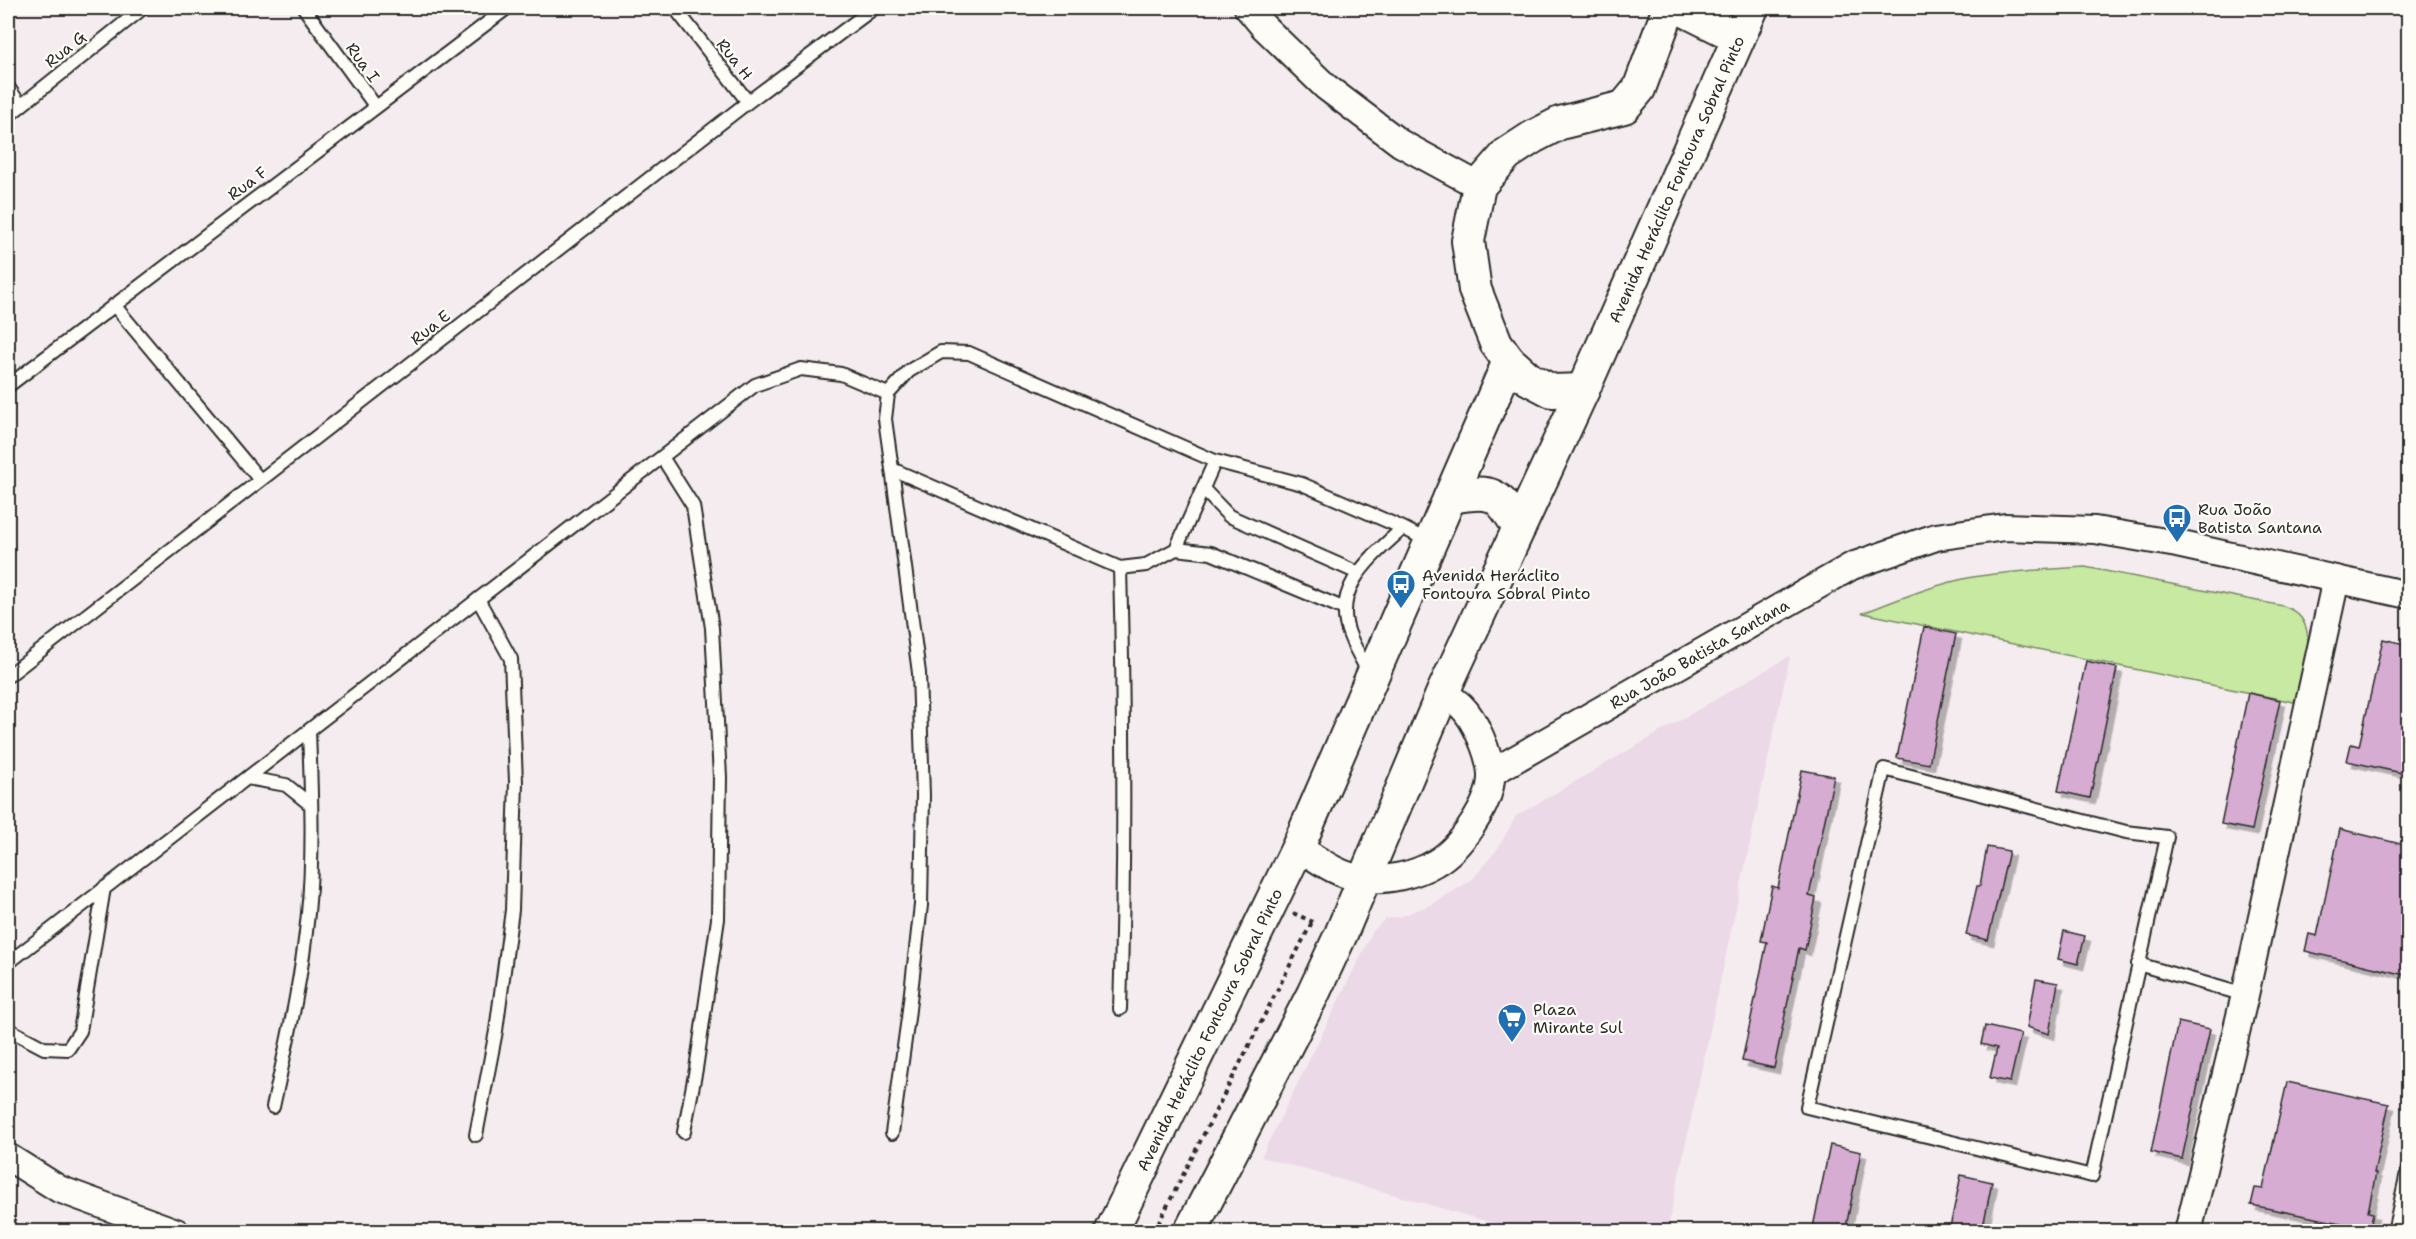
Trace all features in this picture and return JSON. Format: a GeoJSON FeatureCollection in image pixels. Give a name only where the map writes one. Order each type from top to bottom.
{"type":"FeatureCollection","features":[{"type":"Feature","properties":{"kind":"street"},"geometry":{"type":"LineString","coordinates":[[1248,8],[1263,26],[1326,87],[1400,143],[1479,186]]}},
{"type":"Feature","properties":{"kind":"street"},"geometry":{"type":"LineString","coordinates":[[1583,390],[1552,391],[1529,379],[1509,361],[1496,343],[1475,290],[1468,241],[1479,186],[1507,154],[1533,137],[1560,123],[1624,107],[1639,89],[1669,8]]}},
{"type":"Feature","properties":{"kind":"street"},"geometry":{"type":"LineString","coordinates":[[1680,8],[1738,37]]}},
{"type":"Feature","properties":{"kind":"street","name":"Avenida Heráclito Fontoura Sobral Pinto"},"geometry":{"type":"LineString","coordinates":[[1190,1232],[1313,994],[1341,934],[1443,692],[1583,390],[1752,8]]}},
{"type":"Feature","properties":{"kind":"street","name":"Avenida Heráclito Fontoura Sobral Pinto"},"geometry":{"type":"LineString","coordinates":[[1111,1232],[1298,847],[1509,361]]}},
{"type":"Feature","properties":{"kind":"street"},"geometry":{"type":"LineString","coordinates":[[1450,497],[1482,493],[1496,496],[1507,508],[1519,528]]}},
{"type":"Feature","properties":{"kind":"street","name":"Rua João Batista Santana"},"geometry":{"type":"LineString","coordinates":[[1491,773],[1852,566],[1936,537],[2005,527],[2095,530],[2177,544],[2409,595]]}},
{"type":"Feature","properties":{"kind":"street"},"geometry":{"type":"LineString","coordinates":[[2188,1232],[2245,995],[2336,579]]}},
{"type":"Feature","properties":{"kind":"street"},"geometry":{"type":"LineString","coordinates":[[1298,847],[1327,867],[1363,879],[1402,876],[1436,863],[1462,838],[1486,803],[1491,773],[1480,734],[1463,707],[1443,692]]}},
{"type":"Feature","properties":{"kind":"street"},"geometry":{"type":"LineString","coordinates":[[8,1157],[59,1189],[176,1232]]}},
{"type":"Feature","properties":{"kind":"lane","name":"Rua G"},"geometry":{"type":"LineString","coordinates":[[8,116],[143,8]]}},
{"type":"Feature","properties":{"kind":"lane","name":"Rua I"},"geometry":{"type":"LineString","coordinates":[[303,8],[376,107]]}},
{"type":"Feature","properties":{"kind":"lane","name":"Rua F"},"geometry":{"type":"LineString","coordinates":[[8,386],[507,8]]}},
{"type":"Feature","properties":{"kind":"lane","name":"Rua H"},"geometry":{"type":"LineString","coordinates":[[675,8],[748,102]]}},
{"type":"Feature","properties":{"kind":"lane","name":"Rua E"},"geometry":{"type":"LineString","coordinates":[[8,676],[748,102],[874,8]]}},
{"type":"Feature","properties":{"kind":"lane"},"geometry":{"type":"LineString","coordinates":[[8,87],[21,106]]}},
{"type":"Feature","properties":{"kind":"lane"},"geometry":{"type":"LineString","coordinates":[[114,305],[260,480]]}},
{"type":"Feature","properties":{"kind":"lane"},"geometry":{"type":"LineString","coordinates":[[891,1133],[908,1018],[921,905],[924,795],[919,673],[885,419],[888,394],[909,371],[941,352],[969,353],[1215,461],[1302,484],[1431,542]]}},
{"type":"Feature","properties":{"kind":"lane"},"geometry":{"type":"LineString","coordinates":[[8,963],[755,385],[801,369],[841,374],[888,394]]}},
{"type":"Feature","properties":{"kind":"lane"},"geometry":{"type":"LineString","coordinates":[[662,457],[693,507],[712,628],[720,777],[718,919],[696,1069],[684,1132]]}},
{"type":"Feature","properties":{"kind":"lane"},"geometry":{"type":"LineString","coordinates":[[1176,549],[1215,461]]}},
{"type":"Feature","properties":{"kind":"lane"},"geometry":{"type":"LineString","coordinates":[[891,469],[1120,568],[1146,565],[1176,549],[1211,553],[1345,609]]}},
{"type":"Feature","properties":{"kind":"lane"},"geometry":{"type":"LineString","coordinates":[[1203,489],[1229,516],[1358,573]]}},
{"type":"Feature","properties":{"kind":"lane"},"geometry":{"type":"LineString","coordinates":[[1371,678],[1349,634],[1345,609],[1348,588],[1358,573],[1403,528]]}},
{"type":"Feature","properties":{"kind":"lane"},"geometry":{"type":"LineString","coordinates":[[1120,568],[1125,731],[1125,865],[1120,1009]]}},
{"type":"Feature","properties":{"kind":"lane"},"geometry":{"type":"LineString","coordinates":[[476,1135],[496,1032],[512,910],[516,782],[511,659],[478,598]]}},
{"type":"Feature","properties":{"kind":"lane"},"geometry":{"type":"LineString","coordinates":[[273,1107],[294,1011],[308,912],[311,805],[309,730]]}},
{"type":"Feature","properties":{"kind":"lane"},"geometry":{"type":"LineString","coordinates":[[1884,769],[2126,832],[2167,837],[2138,964],[2092,1176],[1807,1107],[1884,769]]}},
{"type":"Feature","properties":{"kind":"lane"},"geometry":{"type":"LineString","coordinates":[[247,778],[286,785],[311,805]]}},
{"type":"Feature","properties":{"kind":"lane"},"geometry":{"type":"LineString","coordinates":[[8,1029],[44,1048],[68,1049],[80,1031],[104,888]]}},
{"type":"Feature","properties":{"kind":"lane"},"geometry":{"type":"LineString","coordinates":[[2138,964],[2245,995]]}},
{"type":"Feature","properties":{"kind":"lane"},"geometry":{"type":"LineString","coordinates":[[2394,1232],[2409,1168]]}},
{"type":"Feature","properties":{"kind":"path"},"geometry":{"type":"LineString","coordinates":[[1270,902],[1341,934]]}},
{"type":"Feature","properties":{"kind":"path"},"geometry":{"type":"LineString","coordinates":[[1154,1232],[1312,922]]}},
{"type":"Feature","properties":{"kind":"shaded area","name":"Plaza Mirante Sul"},"geometry":{"type":"Polygon","coordinates":[[[1790,656],[1667,1231],[1521,1231],[1261,1157],[1373,931],[1385,919],[1399,917],[1433,904],[1473,879],[1498,848],[1516,816],[1790,656]]]}},
{"type":"Feature","properties":{"kind":"green space"},"geometry":{"type":"Polygon","coordinates":[[[2085,567],[2283,606],[2296,613],[2304,623],[2308,648],[2294,702],[1863,613],[1931,588],[1973,577],[2085,567]]]}},
{"type":"Feature","properties":{"kind":"building"},"geometry":{"type":"Polygon","coordinates":[[[1924,627],[1956,634],[1929,764],[1897,758],[1924,627]]]}},
{"type":"Feature","properties":{"kind":"building"},"geometry":{"type":"Polygon","coordinates":[[[2383,639],[2409,645],[2409,716],[2400,756],[2406,757],[2402,773],[2347,761],[2351,744],[2359,746],[2383,639]]]}},
{"type":"Feature","properties":{"kind":"building"},"geometry":{"type":"Polygon","coordinates":[[[2086,661],[2117,668],[2090,798],[2058,791],[2086,661]]]}},
{"type":"Feature","properties":{"kind":"building"},"geometry":{"type":"Polygon","coordinates":[[[2248,693],[2280,700],[2252,830],[2221,824],[2248,693]]]}},
{"type":"Feature","properties":{"kind":"building"},"geometry":{"type":"Polygon","coordinates":[[[1802,770],[1834,776],[1809,896],[1816,898],[1805,950],[1799,948],[1774,1068],[1742,1061],[1767,942],[1761,941],[1772,886],[1778,888],[1802,770]]]}},
{"type":"Feature","properties":{"kind":"building"},"geometry":{"type":"Polygon","coordinates":[[[2340,829],[2409,846],[2409,976],[2305,951],[2309,934],[2317,936],[2340,829]]]}},
{"type":"Feature","properties":{"kind":"building"},"geometry":{"type":"Polygon","coordinates":[[[1987,847],[2009,851],[1988,940],[1966,935],[1977,886],[1980,886],[1987,847]]]}},
{"type":"Feature","properties":{"kind":"building"},"geometry":{"type":"Polygon","coordinates":[[[2064,931],[2085,936],[2078,964],[2058,959],[2064,931]]]}},
{"type":"Feature","properties":{"kind":"building"},"geometry":{"type":"Polygon","coordinates":[[[2036,979],[2058,983],[2049,1034],[2027,1027],[2036,979]]]}},
{"type":"Feature","properties":{"kind":"building"},"geometry":{"type":"Polygon","coordinates":[[[2178,1022],[2210,1029],[2182,1159],[2151,1152],[2178,1022]]]}},
{"type":"Feature","properties":{"kind":"building"},"geometry":{"type":"Polygon","coordinates":[[[1985,1026],[2021,1034],[2010,1082],[1990,1078],[1997,1048],[1981,1044],[1985,1026]]]}},
{"type":"Feature","properties":{"kind":"building"},"geometry":{"type":"Polygon","coordinates":[[[2287,1082],[2389,1104],[2368,1212],[2373,1213],[2370,1229],[2251,1205],[2255,1188],[2263,1189],[2287,1082]]]}},
{"type":"Feature","properties":{"kind":"building"},"geometry":{"type":"Polygon","coordinates":[[[1830,1145],[1861,1152],[1845,1232],[1812,1232],[1830,1145]]]}},
{"type":"Feature","properties":{"kind":"building"},"geometry":{"type":"Polygon","coordinates":[[[1961,1175],[1992,1182],[1982,1232],[1949,1232],[1961,1175]]]}},
{"type":"Feature","properties":{"kind":"place","name":"Rua João Batista Santana"},"geometry":{"type":"Point","coordinates":[2177,544]}},
{"type":"Feature","properties":{"kind":"place","name":"Avenida Heráclito Fontoura Sobral Pinto"},"geometry":{"type":"Point","coordinates":[1401,610]}},
{"type":"Feature","properties":{"kind":"place","name":"Plaza Mirante Sul"},"geometry":{"type":"Point","coordinates":[1512,1044]}}]}
